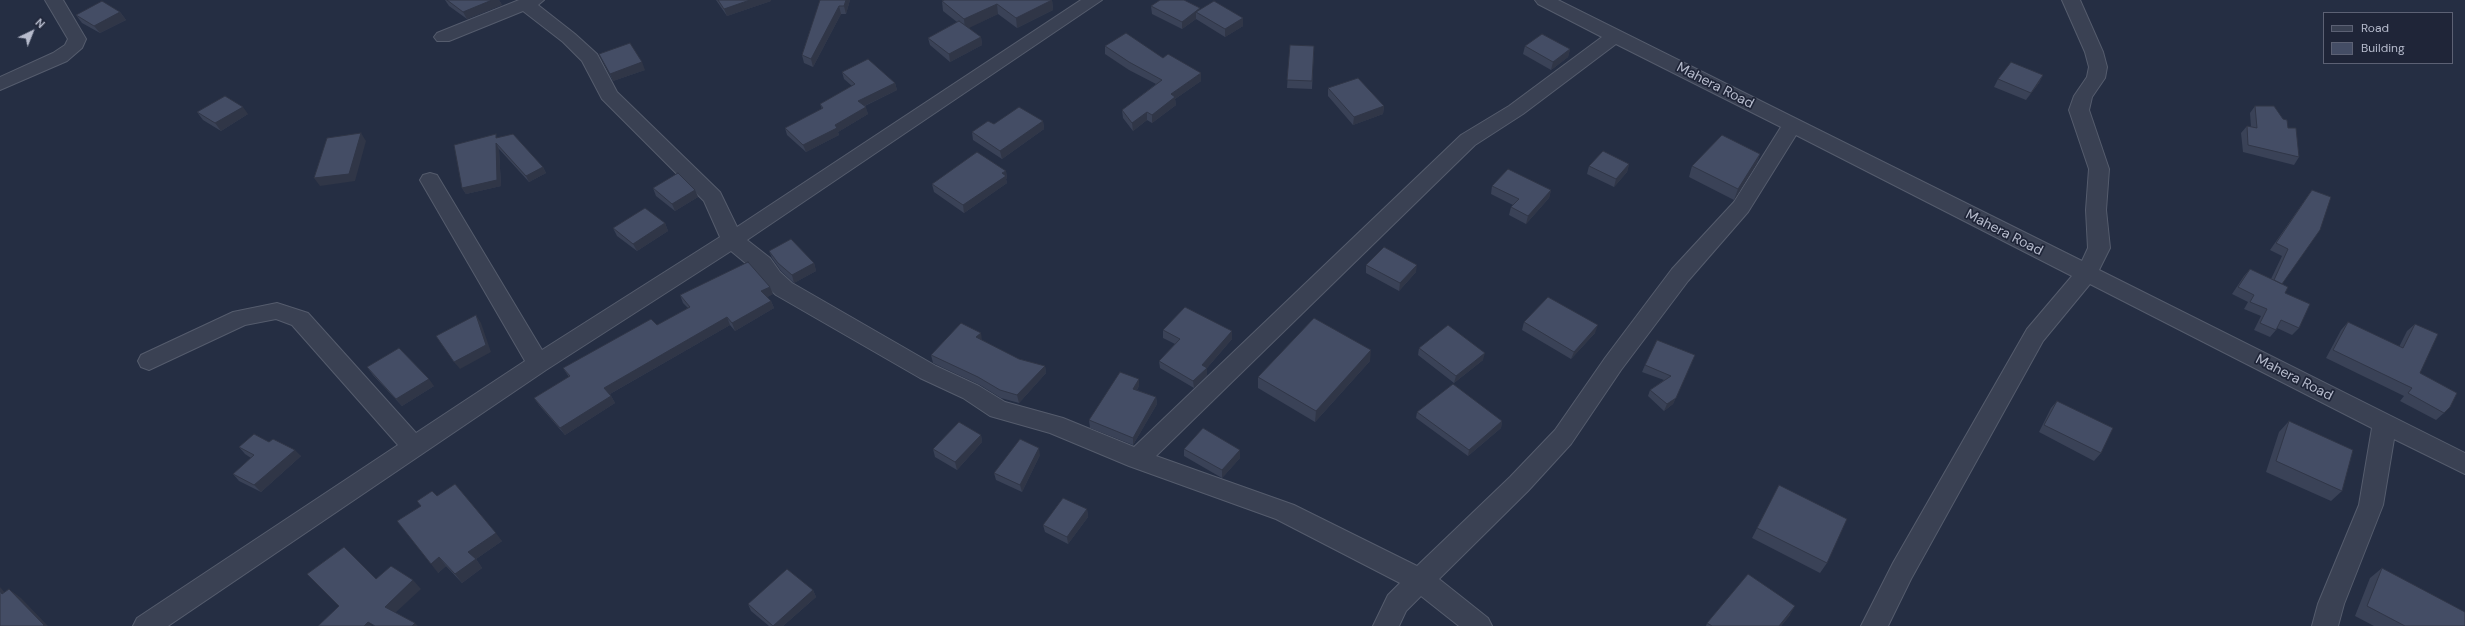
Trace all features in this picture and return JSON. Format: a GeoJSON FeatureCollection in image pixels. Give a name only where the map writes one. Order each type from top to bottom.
{"type":"FeatureCollection","features":[{"type":"Feature","properties":{"kind":"street"},"geometry":{"type":"LineString","coordinates":[[0,84],[60,57],[73,48],[77,38],[54,0]]}},
{"type":"Feature","properties":{"kind":"street"},"geometry":{"type":"LineString","coordinates":[[146,626],[538,364],[732,240],[1093,0]]}},
{"type":"Feature","properties":{"kind":"street","name":"Mahera Road"},"geometry":{"type":"LineString","coordinates":[[1544,0],[2465,464]]}},
{"type":"Feature","properties":{"kind":"street"},"geometry":{"type":"LineString","coordinates":[[1874,626],[1902,571],[2035,335],[2086,274],[2099,248],[2096,210],[2099,169],[2079,110],[2083,96],[2096,78],[2098,67],[2094,52],[2071,0]]}},
{"type":"Feature","properties":{"kind":"street"},"geometry":{"type":"LineString","coordinates":[[443,37],[530,2],[590,58],[609,95],[713,197],[732,240],[762,264],[772,278],[784,289],[928,372],[970,392],[998,409],[1055,424],[1137,459],[1285,512],[1420,580],[1479,626]]}},
{"type":"Feature","properties":{"kind":"street"},"geometry":{"type":"LineString","coordinates":[[1137,459],[1468,140],[1516,110],[1615,36]]}},
{"type":"Feature","properties":{"kind":"street"},"geometry":{"type":"LineString","coordinates":[[1386,626],[1397,603],[1520,484],[1563,437],[1613,364],[1680,275],[1741,206],[1792,125]]}},
{"type":"Feature","properties":{"kind":"street"},"geometry":{"type":"LineString","coordinates":[[430,180],[538,364]]}},
{"type":"Feature","properties":{"kind":"street"},"geometry":{"type":"LineString","coordinates":[[149,361],[241,318],[277,311],[300,319],[414,447]]}},
{"type":"Feature","properties":{"kind":"street"},"geometry":{"type":"LineString","coordinates":[[2325,626],[2331,604],[2371,505],[2385,424]]}},
{"type":"Feature","properties":{"kind":"building"},"geometry":{"type":"Polygon","coordinates":[[[447,0],[492,0],[463,12],[447,0]]]}},
{"type":"Feature","properties":{"kind":"building"},"geometry":{"type":"Polygon","coordinates":[[[718,0],[750,0],[724,9],[718,0]]]}},
{"type":"Feature","properties":{"kind":"building"},"geometry":{"type":"Polygon","coordinates":[[[820,0],[846,0],[844,6],[839,6],[811,59],[802,55],[820,0]]]}},
{"type":"Feature","properties":{"kind":"building"},"geometry":{"type":"Polygon","coordinates":[[[1052,0],[1016,18],[997,4],[964,19],[942,1],[1052,0]]]}},
{"type":"Feature","properties":{"kind":"building"},"geometry":{"type":"Polygon","coordinates":[[[1160,0],[1184,0],[1200,8],[1182,22],[1151,6],[1160,0]]]}},
{"type":"Feature","properties":{"kind":"building"},"geometry":{"type":"Polygon","coordinates":[[[102,1],[120,12],[94,26],[76,15],[102,1]]]}},
{"type":"Feature","properties":{"kind":"building"},"geometry":{"type":"Polygon","coordinates":[[[1214,1],[1243,18],[1225,29],[1196,12],[1214,1]]]}},
{"type":"Feature","properties":{"kind":"building"},"geometry":{"type":"Polygon","coordinates":[[[959,21],[981,37],[949,54],[928,38],[959,21]]]}},
{"type":"Feature","properties":{"kind":"building"},"geometry":{"type":"Polygon","coordinates":[[[1126,33],[1163,58],[1168,54],[1201,73],[1171,94],[1175,97],[1152,115],[1147,112],[1132,123],[1122,110],[1162,80],[1129,62],[1105,46],[1126,33]]]}},
{"type":"Feature","properties":{"kind":"building"},"geometry":{"type":"Polygon","coordinates":[[[1542,34],[1570,49],[1553,62],[1525,46],[1542,34]]]}},
{"type":"Feature","properties":{"kind":"building"},"geometry":{"type":"Polygon","coordinates":[[[630,43],[642,62],[610,74],[599,54],[630,43]]]}},
{"type":"Feature","properties":{"kind":"building"},"geometry":{"type":"Polygon","coordinates":[[[1290,45],[1314,46],[1312,81],[1287,80],[1290,45]]]}},
{"type":"Feature","properties":{"kind":"building"},"geometry":{"type":"Polygon","coordinates":[[[868,59],[895,83],[858,101],[866,107],[835,125],[837,128],[803,145],[785,128],[823,108],[820,104],[855,84],[842,72],[868,59]]]}},
{"type":"Feature","properties":{"kind":"building"},"geometry":{"type":"Polygon","coordinates":[[[2011,62],[2043,75],[2031,93],[1998,79],[2011,62]]]}},
{"type":"Feature","properties":{"kind":"building"},"geometry":{"type":"Polygon","coordinates":[[[1358,78],[1384,106],[1354,117],[1328,88],[1358,78]]]}},
{"type":"Feature","properties":{"kind":"building"},"geometry":{"type":"Polygon","coordinates":[[[225,96],[243,107],[215,123],[197,112],[225,96]]]}},
{"type":"Feature","properties":{"kind":"building"},"geometry":{"type":"Polygon","coordinates":[[[2255,106],[2274,106],[2283,119],[2287,120],[2288,128],[2296,128],[2299,157],[2248,145],[2247,126],[2257,128],[2255,106]]]}},
{"type":"Feature","properties":{"kind":"building"},"geometry":{"type":"Polygon","coordinates":[[[1019,107],[1043,121],[1000,151],[972,132],[988,121],[994,124],[1019,107]]]}},
{"type":"Feature","properties":{"kind":"building"},"geometry":{"type":"Polygon","coordinates":[[[361,133],[349,174],[314,178],[327,138],[361,133]]]}},
{"type":"Feature","properties":{"kind":"building"},"geometry":{"type":"Polygon","coordinates":[[[496,134],[496,138],[513,134],[543,167],[526,176],[496,143],[497,180],[462,188],[454,145],[496,134]]]}},
{"type":"Feature","properties":{"kind":"building"},"geometry":{"type":"Polygon","coordinates":[[[1722,135],[1760,154],[1738,189],[1692,166],[1722,135]]]}},
{"type":"Feature","properties":{"kind":"building"},"geometry":{"type":"Polygon","coordinates":[[[1603,151],[1629,164],[1616,179],[1589,166],[1603,151]]]}},
{"type":"Feature","properties":{"kind":"building"},"geometry":{"type":"Polygon","coordinates":[[[977,152],[1006,171],[1002,173],[1006,176],[963,205],[932,184],[977,152]]]}},
{"type":"Feature","properties":{"kind":"building"},"geometry":{"type":"Polygon","coordinates":[[[1508,169],[1551,190],[1528,216],[1511,207],[1519,199],[1492,186],[1508,169]]]}},
{"type":"Feature","properties":{"kind":"building"},"geometry":{"type":"Polygon","coordinates":[[[678,173],[695,190],[672,204],[653,188],[678,173]]]}},
{"type":"Feature","properties":{"kind":"building"},"geometry":{"type":"Polygon","coordinates":[[[2312,190],[2331,197],[2320,230],[2282,284],[2274,280],[2288,249],[2276,243],[2312,190]]]}},
{"type":"Feature","properties":{"kind":"building"},"geometry":{"type":"Polygon","coordinates":[[[645,208],[665,223],[633,244],[613,228],[645,208]]]}},
{"type":"Feature","properties":{"kind":"building"},"geometry":{"type":"Polygon","coordinates":[[[791,239],[814,263],[792,275],[778,263],[769,251],[791,239]]]}},
{"type":"Feature","properties":{"kind":"building"},"geometry":{"type":"Polygon","coordinates":[[[1384,247],[1417,265],[1400,283],[1366,265],[1384,247]]]}},
{"type":"Feature","properties":{"kind":"building"},"geometry":{"type":"Polygon","coordinates":[[[748,262],[770,287],[761,291],[771,301],[732,323],[727,317],[604,388],[611,396],[560,428],[534,398],[570,376],[563,368],[651,319],[657,325],[690,307],[680,295],[748,262]]]}},
{"type":"Feature","properties":{"kind":"building"},"geometry":{"type":"Polygon","coordinates":[[[2250,269],[2288,287],[2285,293],[2310,304],[2299,328],[2281,320],[2276,330],[2260,323],[2267,309],[2250,302],[2254,295],[2238,287],[2250,269]]]}},
{"type":"Feature","properties":{"kind":"building"},"geometry":{"type":"Polygon","coordinates":[[[1548,297],[1598,325],[1574,352],[1524,322],[1548,297]]]}},
{"type":"Feature","properties":{"kind":"building"},"geometry":{"type":"Polygon","coordinates":[[[1185,307],[1232,331],[1202,365],[1207,368],[1193,381],[1159,361],[1180,339],[1163,330],[1185,307]]]}},
{"type":"Feature","properties":{"kind":"building"},"geometry":{"type":"Polygon","coordinates":[[[476,315],[486,345],[454,362],[436,336],[476,315]]]}},
{"type":"Feature","properties":{"kind":"building"},"geometry":{"type":"Polygon","coordinates":[[[1314,318],[1371,350],[1316,411],[1258,377],[1314,318]]]}},
{"type":"Feature","properties":{"kind":"building"},"geometry":{"type":"Polygon","coordinates":[[[2348,322],[2403,348],[2415,324],[2438,334],[2420,373],[2457,393],[2450,407],[2444,413],[2408,393],[2412,388],[2333,350],[2348,322]]]}},
{"type":"Feature","properties":{"kind":"building"},"geometry":{"type":"Polygon","coordinates":[[[961,323],[981,333],[976,337],[1019,359],[1045,366],[1017,395],[1000,390],[978,377],[931,355],[961,323]]]}},
{"type":"Feature","properties":{"kind":"building"},"geometry":{"type":"Polygon","coordinates":[[[1448,325],[1485,353],[1456,376],[1419,348],[1448,325]]]}},
{"type":"Feature","properties":{"kind":"building"},"geometry":{"type":"Polygon","coordinates":[[[1657,340],[1695,355],[1676,398],[1667,404],[1650,390],[1671,376],[1645,365],[1657,340]]]}},
{"type":"Feature","properties":{"kind":"building"},"geometry":{"type":"Polygon","coordinates":[[[399,348],[429,379],[396,399],[367,367],[399,348]]]}},
{"type":"Feature","properties":{"kind":"building"},"geometry":{"type":"Polygon","coordinates":[[[1120,372],[1139,379],[1133,389],[1156,397],[1133,438],[1089,420],[1120,372]]]}},
{"type":"Feature","properties":{"kind":"building"},"geometry":{"type":"Polygon","coordinates":[[[1453,384],[1502,421],[1469,450],[1417,412],[1453,384]]]}},
{"type":"Feature","properties":{"kind":"building"},"geometry":{"type":"Polygon","coordinates":[[[2057,401],[2113,428],[2101,453],[2044,425],[2057,401]]]}},
{"type":"Feature","properties":{"kind":"building"},"geometry":{"type":"Polygon","coordinates":[[[2289,421],[2353,450],[2342,491],[2276,461],[2289,421]]]}},
{"type":"Feature","properties":{"kind":"building"},"geometry":{"type":"Polygon","coordinates":[[[959,422],[981,435],[955,462],[933,449],[959,422]]]}},
{"type":"Feature","properties":{"kind":"building"},"geometry":{"type":"Polygon","coordinates":[[[1203,428],[1240,450],[1222,470],[1184,449],[1203,428]]]}},
{"type":"Feature","properties":{"kind":"building"},"geometry":{"type":"Polygon","coordinates":[[[254,434],[269,442],[273,439],[295,450],[254,485],[233,474],[254,455],[239,447],[254,434]]]}},
{"type":"Feature","properties":{"kind":"building"},"geometry":{"type":"Polygon","coordinates":[[[1020,439],[1039,448],[1020,485],[994,473],[1020,439]]]}},
{"type":"Feature","properties":{"kind":"building"},"geometry":{"type":"Polygon","coordinates":[[[455,484],[496,533],[468,552],[476,559],[455,574],[439,557],[431,564],[397,521],[421,506],[417,501],[432,491],[437,496],[455,484]]]}},
{"type":"Feature","properties":{"kind":"building"},"geometry":{"type":"Polygon","coordinates":[[[1779,485],[1847,519],[1827,563],[1757,528],[1779,485]]]}},
{"type":"Feature","properties":{"kind":"building"},"geometry":{"type":"Polygon","coordinates":[[[1063,498],[1087,509],[1067,537],[1043,525],[1063,498]]]}},
{"type":"Feature","properties":{"kind":"building"},"geometry":{"type":"Polygon","coordinates":[[[344,547],[376,579],[391,566],[413,580],[385,607],[415,623],[412,626],[375,626],[368,622],[364,626],[318,626],[339,606],[307,574],[344,547]]]}},
{"type":"Feature","properties":{"kind":"building"},"geometry":{"type":"Polygon","coordinates":[[[2382,568],[2465,612],[2465,626],[2405,626],[2367,606],[2382,568]]]}},
{"type":"Feature","properties":{"kind":"building"},"geometry":{"type":"Polygon","coordinates":[[[787,569],[813,590],[773,626],[748,604],[787,569]]]}},
{"type":"Feature","properties":{"kind":"building"},"geometry":{"type":"Polygon","coordinates":[[[1748,574],[1795,606],[1779,626],[1712,626],[1707,623],[1748,574]]]}},
{"type":"Feature","properties":{"kind":"building"},"geometry":{"type":"Polygon","coordinates":[[[9,589],[44,625],[43,626],[0,626],[0,591],[2,594],[9,589]]]}}]}
